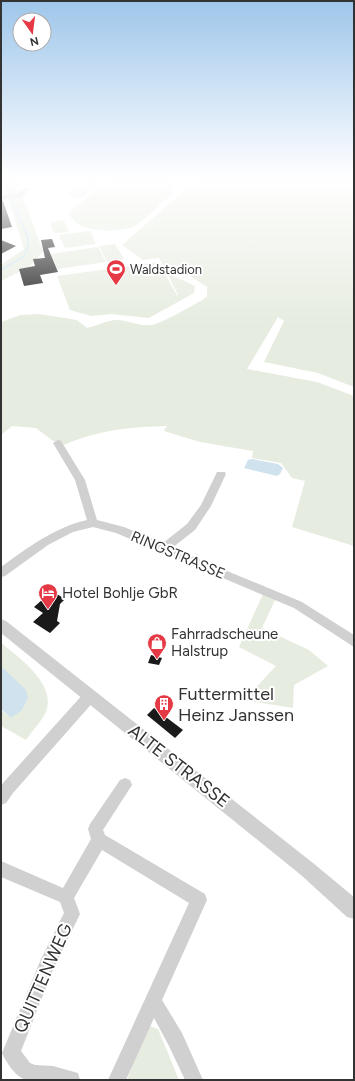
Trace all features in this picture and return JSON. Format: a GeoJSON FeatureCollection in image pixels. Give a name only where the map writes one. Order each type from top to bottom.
{"type":"FeatureCollection","features":[{"type":"Feature","properties":{"kind":"street"},"geometry":{"type":"LineString","coordinates":[[58,443],[69,459],[80,480],[93,523]]}},
{"type":"Feature","properties":{"kind":"street"},"geometry":{"type":"LineString","coordinates":[[163,549],[191,527],[206,506],[221,474]]}},
{"type":"Feature","properties":{"kind":"street","name":"RINGSTRASSE"},"geometry":{"type":"LineString","coordinates":[[1,573],[46,542],[71,529],[93,523],[120,530],[298,605],[342,632],[354,642]]}},
{"type":"Feature","properties":{"kind":"street","name":"ALTE STRASSE"},"geometry":{"type":"LineString","coordinates":[[1,625],[307,869],[354,910]]}},
{"type":"Feature","properties":{"kind":"street"},"geometry":{"type":"LineString","coordinates":[[1,798],[8,788],[90,696]]}},
{"type":"Feature","properties":{"kind":"street"},"geometry":{"type":"LineString","coordinates":[[119,1076],[199,900],[99,840],[95,829],[125,785]]}},
{"type":"Feature","properties":{"kind":"street"},"geometry":{"type":"LineString","coordinates":[[1,869],[66,897],[99,840]]}},
{"type":"Feature","properties":{"kind":"street","name":"QUITTENWEG"},"geometry":{"type":"LineString","coordinates":[[66,897],[72,914],[47,965],[11,1052],[32,1077],[53,1075],[71,1080]]}},
{"type":"Feature","properties":{"kind":"street"},"geometry":{"type":"LineString","coordinates":[[152,1001],[170,1026],[194,1080]]}},
{"type":"Feature","properties":{"kind":"shaded area"},"geometry":{"type":"Polygon","coordinates":[[[17,226],[34,226],[43,251],[29,267],[1,281],[1,265],[24,249],[17,226]]]}},
{"type":"Feature","properties":{"kind":"shaded area"},"geometry":{"type":"Polygon","coordinates":[[[52,226],[67,226],[69,232],[54,233],[52,226]]]}},
{"type":"Feature","properties":{"kind":"shaded area"},"geometry":{"type":"Polygon","coordinates":[[[83,226],[134,226],[127,229],[113,230],[98,230],[83,226]]]}},
{"type":"Feature","properties":{"kind":"shaded area"},"geometry":{"type":"Polygon","coordinates":[[[143,226],[354,226],[354,387],[318,373],[264,362],[284,321],[278,317],[247,369],[317,382],[354,396],[354,546],[292,527],[305,481],[292,478],[281,463],[252,458],[253,451],[200,442],[164,431],[167,426],[114,430],[89,436],[64,445],[53,441],[36,428],[12,426],[1,435],[1,322],[20,315],[39,314],[77,320],[87,328],[116,320],[143,325],[152,325],[171,317],[207,297],[207,287],[190,276],[197,272],[167,272],[159,258],[143,260],[122,245],[143,226]]]}},
{"type":"Feature","properties":{"kind":"shaded area"},"geometry":{"type":"Polygon","coordinates":[[[90,231],[96,244],[65,248],[59,235],[90,231]]]}},
{"type":"Feature","properties":{"kind":"shaded area"},"geometry":{"type":"Polygon","coordinates":[[[115,244],[124,259],[107,262],[99,246],[115,244]]]}},
{"type":"Feature","properties":{"kind":"shaded area"},"geometry":{"type":"Polygon","coordinates":[[[98,247],[106,262],[57,269],[51,254],[98,247]]]}},
{"type":"Feature","properties":{"kind":"shaded area","name":"Waldstadion"},"geometry":{"type":"Polygon","coordinates":[[[158,262],[177,295],[166,297],[178,295],[167,273],[195,286],[194,293],[149,318],[111,314],[91,316],[70,310],[57,276],[158,262]]]}},
{"type":"Feature","properties":{"kind":"shaded area"},"geometry":{"type":"Polygon","coordinates":[[[263,594],[275,600],[262,628],[309,650],[328,666],[294,685],[293,708],[244,700],[276,666],[239,647],[263,594]]]}},
{"type":"Feature","properties":{"kind":"shaded area"},"geometry":{"type":"Polygon","coordinates":[[[1,643],[26,664],[41,682],[46,692],[48,702],[46,712],[26,740],[1,726],[1,710],[11,718],[15,680],[1,666],[1,643]]]}},
{"type":"Feature","properties":{"kind":"shaded area"},"geometry":{"type":"Polygon","coordinates":[[[147,1025],[158,1029],[179,1080],[127,1080],[147,1025]]]}},
{"type":"Feature","properties":{"kind":"water"},"geometry":{"type":"Polygon","coordinates":[[[252,459],[278,464],[283,468],[277,476],[244,468],[248,460],[252,459]]]}},
{"type":"Feature","properties":{"kind":"water"},"geometry":{"type":"Polygon","coordinates":[[[1,666],[26,690],[28,698],[22,710],[11,718],[1,709],[1,666]]]}},
{"type":"Feature","properties":{"kind":"building"},"geometry":{"type":"Polygon","coordinates":[[[1,226],[12,227],[1,229],[1,226]]]}},
{"type":"Feature","properties":{"kind":"building"},"geometry":{"type":"Polygon","coordinates":[[[52,239],[55,247],[48,248],[58,272],[40,275],[43,283],[24,286],[19,269],[35,266],[33,259],[45,258],[41,240],[52,239]]]}},
{"type":"Feature","properties":{"kind":"building"},"geometry":{"type":"Polygon","coordinates":[[[1,240],[16,246],[1,254],[1,240]]]}},
{"type":"Feature","properties":{"kind":"building","name":"Hotel Bohlje GbR"},"geometry":{"type":"Polygon","coordinates":[[[52,591],[65,599],[60,604],[57,621],[60,623],[50,633],[33,622],[43,613],[34,607],[52,591]]]}},
{"type":"Feature","properties":{"kind":"building","name":"Fahrradscheune Halstrup"},"geometry":{"type":"Polygon","coordinates":[[[151,655],[162,658],[159,665],[148,663],[151,655]]]}},
{"type":"Feature","properties":{"kind":"building","name":"Futtermittel Heinz Janssen"},"geometry":{"type":"Polygon","coordinates":[[[154,708],[183,730],[175,738],[147,715],[154,708]]]}},
{"type":"Feature","properties":{"kind":"waterway"},"geometry":{"type":"LineString","coordinates":[[1,270],[23,257],[28,248],[28,237],[23,226]]}},
{"type":"Feature","properties":{"kind":"place","name":"Waldstadion"},"geometry":{"type":"Point","coordinates":[116,286]}},
{"type":"Feature","properties":{"kind":"place","name":"Hotel Bohlje GbR"},"geometry":{"type":"Point","coordinates":[48,610]}},
{"type":"Feature","properties":{"kind":"place","name":"Fahrradscheune Halstrup"},"geometry":{"type":"Point","coordinates":[157,660]}},
{"type":"Feature","properties":{"kind":"place","name":"Futtermittel Heinz Janssen"},"geometry":{"type":"Point","coordinates":[164,721]}}]}
